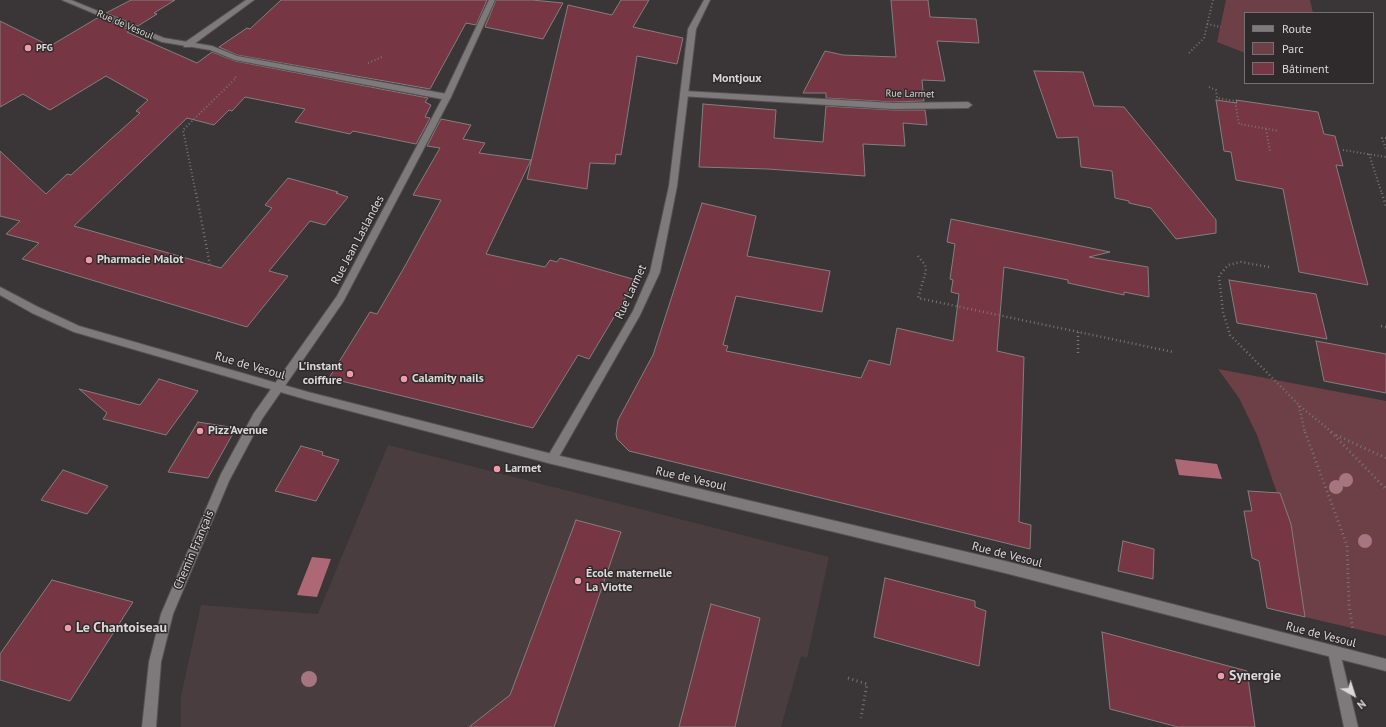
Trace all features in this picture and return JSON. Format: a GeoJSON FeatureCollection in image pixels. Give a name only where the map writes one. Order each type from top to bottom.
{"type":"FeatureCollection","features":[{"type":"Feature","properties":{"kind":"street","name":"Rue de Vesoul"},"geometry":{"type":"LineString","coordinates":[[65,0],[162,40],[187,45]]}},
{"type":"Feature","properties":{"kind":"street"},"geometry":{"type":"LineString","coordinates":[[187,45],[251,0]]}},
{"type":"Feature","properties":{"kind":"street","name":"Rue Jean Laslandes"},"geometry":{"type":"LineString","coordinates":[[278,386],[340,299],[447,97],[492,0]]}},
{"type":"Feature","properties":{"kind":"street","name":"Rue Larmet"},"geometry":{"type":"LineString","coordinates":[[552,458],[637,312],[655,272],[673,186],[692,29],[707,0]]}},
{"type":"Feature","properties":{"kind":"street"},"geometry":{"type":"LineString","coordinates":[[187,45],[212,48],[235,58],[447,97]]}},
{"type":"Feature","properties":{"kind":"street","name":"Rue Larmet"},"geometry":{"type":"LineString","coordinates":[[684,94],[893,106],[968,105]]}},
{"type":"Feature","properties":{"kind":"street","name":"Rue de Vesoul"},"geometry":{"type":"LineString","coordinates":[[0,291],[35,310],[77,329],[278,386],[308,396],[552,458],[1005,567],[1386,665]]}},
{"type":"Feature","properties":{"kind":"street","name":"Chemin Français"},"geometry":{"type":"LineString","coordinates":[[149,727],[155,662],[167,614],[225,478],[258,416],[278,386]]}},
{"type":"Feature","properties":{"kind":"street"},"geometry":{"type":"LineString","coordinates":[[1334,652],[1351,727]]}},
{"type":"Feature","properties":{"kind":"path"},"geometry":{"type":"LineString","coordinates":[[1189,53],[1204,38],[1212,0]]}},
{"type":"Feature","properties":{"kind":"path"},"geometry":{"type":"LineString","coordinates":[[1207,24],[1221,27]]}},
{"type":"Feature","properties":{"kind":"path"},"geometry":{"type":"LineString","coordinates":[[210,265],[183,130],[236,78],[230,75]]}},
{"type":"Feature","properties":{"kind":"path"},"geometry":{"type":"LineString","coordinates":[[1209,87],[1216,90],[1217,98],[1235,101],[1239,124],[1279,131]]}},
{"type":"Feature","properties":{"kind":"path"},"geometry":{"type":"LineString","coordinates":[[1266,129],[1270,152]]}},
{"type":"Feature","properties":{"kind":"path"},"geometry":{"type":"LineString","coordinates":[[1386,138],[1382,138],[1386,149]]}},
{"type":"Feature","properties":{"kind":"path"},"geometry":{"type":"LineString","coordinates":[[1343,150],[1386,157]]}},
{"type":"Feature","properties":{"kind":"path"},"geometry":{"type":"LineString","coordinates":[[1369,154],[1386,207]]}},
{"type":"Feature","properties":{"kind":"path"},"geometry":{"type":"LineString","coordinates":[[918,256],[925,265],[926,271],[918,298],[1173,352]]}},
{"type":"Feature","properties":{"kind":"path"},"geometry":{"type":"LineString","coordinates":[[1269,267],[1241,262],[1228,265],[1219,276],[1223,312],[1230,335],[1299,405],[1334,434],[1386,489]]}},
{"type":"Feature","properties":{"kind":"path"},"geometry":{"type":"LineString","coordinates":[[1381,326],[1386,327]]}},
{"type":"Feature","properties":{"kind":"path"},"geometry":{"type":"LineString","coordinates":[[1078,332],[1078,355]]}},
{"type":"Feature","properties":{"kind":"path"},"geometry":{"type":"LineString","coordinates":[[1299,405],[1303,426],[1347,545],[1349,605],[1353,631]]}},
{"type":"Feature","properties":{"kind":"path"},"geometry":{"type":"LineString","coordinates":[[1334,434],[1386,458]]}},
{"type":"Feature","properties":{"kind":"path"},"geometry":{"type":"LineString","coordinates":[[848,678],[867,684],[862,718]]}},
{"type":"Feature","properties":{"kind":"shaded area","name":"École maternelle La Viotte"},"geometry":{"type":"Polygon","coordinates":[[[388,445],[829,557],[807,658],[801,656],[781,727],[181,727],[181,696],[201,605],[318,614],[388,445]]]}},
{"type":"Feature","properties":{"kind":"shaded area"},"geometry":{"type":"Polygon","coordinates":[[[1175,459],[1217,464],[1222,479],[1179,475],[1175,459]]]}},
{"type":"Feature","properties":{"kind":"shaded area"},"geometry":{"type":"Polygon","coordinates":[[[312,557],[331,559],[317,597],[297,595],[312,557]]]}},
{"type":"Feature","properties":{"kind":"green space"},"geometry":{"type":"Polygon","coordinates":[[[1226,0],[1310,0],[1313,12],[1244,12],[1244,53],[1217,42],[1226,0]]]}},
{"type":"Feature","properties":{"kind":"green space"},"geometry":{"type":"Polygon","coordinates":[[[1218,369],[1386,401],[1386,636],[1305,617],[1291,524],[1280,494],[1277,493],[1257,435],[1239,398],[1218,369]]]}},
{"type":"Feature","properties":{"kind":"building"},"geometry":{"type":"Polygon","coordinates":[[[131,0],[175,0],[154,13],[157,14],[138,26],[106,13],[131,0]]]}},
{"type":"Feature","properties":{"kind":"building"},"geometry":{"type":"Polygon","coordinates":[[[281,0],[487,0],[476,25],[466,23],[430,89],[237,55],[219,47],[247,28],[250,29],[281,0]]]}},
{"type":"Feature","properties":{"kind":"building"},"geometry":{"type":"Polygon","coordinates":[[[496,0],[532,0],[563,3],[543,39],[485,27],[496,0]]]}},
{"type":"Feature","properties":{"kind":"building"},"geometry":{"type":"Polygon","coordinates":[[[621,0],[649,0],[633,27],[683,38],[677,64],[637,56],[621,155],[616,154],[615,164],[590,163],[587,189],[527,179],[568,5],[612,15],[621,0]]]}},
{"type":"Feature","properties":{"kind":"building"},"geometry":{"type":"Polygon","coordinates":[[[891,0],[928,0],[930,17],[976,19],[979,43],[937,41],[945,81],[922,80],[924,101],[893,102],[826,98],[826,93],[803,93],[825,51],[843,55],[896,57],[891,0]]]}},
{"type":"Feature","properties":{"kind":"building"},"geometry":{"type":"Polygon","coordinates":[[[99,17],[130,30],[127,32],[197,63],[212,52],[235,61],[428,98],[425,102],[431,105],[425,117],[430,118],[416,144],[353,131],[350,134],[295,122],[305,109],[245,97],[232,111],[229,110],[214,125],[187,118],[74,226],[221,268],[272,208],[265,205],[288,178],[338,192],[336,193],[348,197],[325,225],[310,221],[269,271],[288,276],[247,327],[22,259],[39,243],[6,234],[20,221],[0,216],[0,151],[46,194],[67,174],[71,175],[140,113],[136,111],[148,100],[106,76],[50,110],[23,94],[0,107],[0,21],[50,46],[99,17]]]}},
{"type":"Feature","properties":{"kind":"building"},"geometry":{"type":"Polygon","coordinates":[[[1034,71],[1083,72],[1094,106],[1124,107],[1216,220],[1216,233],[1176,239],[1151,208],[1115,198],[1112,171],[1081,167],[1078,137],[1057,138],[1034,71]]]}},
{"type":"Feature","properties":{"kind":"building"},"geometry":{"type":"Polygon","coordinates":[[[1216,100],[1237,103],[1236,100],[1318,112],[1324,134],[1335,136],[1343,166],[1336,165],[1368,285],[1299,272],[1283,189],[1236,180],[1231,152],[1224,151],[1216,100]]]}},
{"type":"Feature","properties":{"kind":"building"},"geometry":{"type":"Polygon","coordinates":[[[703,104],[776,110],[774,138],[823,142],[826,106],[893,110],[925,110],[927,125],[903,123],[905,146],[863,144],[865,176],[768,169],[699,167],[703,104]]]}},
{"type":"Feature","properties":{"kind":"building"},"geometry":{"type":"Polygon","coordinates":[[[441,119],[471,125],[463,139],[485,143],[479,153],[531,160],[486,254],[545,267],[550,260],[557,262],[560,258],[636,280],[589,359],[578,355],[533,428],[329,378],[370,312],[377,314],[441,200],[413,195],[440,148],[427,146],[441,119]]]}},
{"type":"Feature","properties":{"kind":"building"},"geometry":{"type":"Polygon","coordinates":[[[702,203],[756,216],[747,256],[830,271],[822,312],[736,296],[723,345],[728,346],[726,351],[861,378],[869,360],[890,365],[897,328],[953,341],[959,294],[951,292],[953,280],[950,279],[955,244],[947,242],[951,219],[1110,252],[1089,257],[1148,267],[1149,297],[1124,292],[1124,295],[1068,283],[1068,280],[1004,267],[997,351],[1024,357],[1019,522],[1031,525],[1030,549],[629,451],[617,439],[616,434],[618,420],[653,355],[702,203]]]}},
{"type":"Feature","properties":{"kind":"building"},"geometry":{"type":"Polygon","coordinates":[[[1229,280],[1316,294],[1327,339],[1237,323],[1229,280]]]}},
{"type":"Feature","properties":{"kind":"building"},"geometry":{"type":"Polygon","coordinates":[[[1316,341],[1386,354],[1386,393],[1324,381],[1316,341]]]}},
{"type":"Feature","properties":{"kind":"building"},"geometry":{"type":"Polygon","coordinates":[[[159,379],[198,391],[166,435],[103,419],[107,413],[79,389],[140,405],[159,379]]]}},
{"type":"Feature","properties":{"kind":"building"},"geometry":{"type":"Polygon","coordinates":[[[198,422],[236,428],[208,478],[168,472],[198,422]]]}},
{"type":"Feature","properties":{"kind":"building"},"geometry":{"type":"Polygon","coordinates":[[[301,446],[323,452],[322,455],[339,460],[316,501],[275,491],[301,446]]]}},
{"type":"Feature","properties":{"kind":"building"},"geometry":{"type":"Polygon","coordinates":[[[63,470],[108,486],[87,514],[41,500],[63,470]]]}},
{"type":"Feature","properties":{"kind":"building"},"geometry":{"type":"Polygon","coordinates":[[[1248,491],[1280,493],[1291,524],[1305,617],[1267,608],[1259,561],[1252,558],[1244,511],[1252,511],[1248,491]]]}},
{"type":"Feature","properties":{"kind":"building"},"geometry":{"type":"Polygon","coordinates":[[[576,520],[621,532],[554,727],[469,727],[510,695],[576,520]]]}},
{"type":"Feature","properties":{"kind":"building"},"geometry":{"type":"Polygon","coordinates":[[[1123,541],[1154,549],[1153,579],[1118,571],[1123,541]]]}},
{"type":"Feature","properties":{"kind":"building"},"geometry":{"type":"Polygon","coordinates":[[[885,578],[975,601],[975,607],[986,611],[979,666],[874,637],[885,578]]]}},
{"type":"Feature","properties":{"kind":"building","name":"Le Chantoiseau"},"geometry":{"type":"Polygon","coordinates":[[[52,580],[133,602],[70,701],[0,680],[0,654],[52,580]]]}},
{"type":"Feature","properties":{"kind":"building"},"geometry":{"type":"Polygon","coordinates":[[[711,604],[760,618],[735,727],[679,727],[711,604]]]}},
{"type":"Feature","properties":{"kind":"building"},"geometry":{"type":"Polygon","coordinates":[[[1102,632],[1247,671],[1255,727],[1178,727],[1110,709],[1102,632]]]}},
{"type":"Feature","properties":{"kind":"place","name":"PFG"},"geometry":{"type":"Point","coordinates":[28,48]}},
{"type":"Feature","properties":{"kind":"place","name":"Pharmacie Malot"},"geometry":{"type":"Point","coordinates":[89,260]}},
{"type":"Feature","properties":{"kind":"place","name":"L'instant coiffure"},"geometry":{"type":"Point","coordinates":[350,374]}},
{"type":"Feature","properties":{"kind":"place","name":"Calamity nails"},"geometry":{"type":"Point","coordinates":[404,379]}},
{"type":"Feature","properties":{"kind":"place","name":"Pizz'Avenue"},"geometry":{"type":"Point","coordinates":[200,431]}},
{"type":"Feature","properties":{"kind":"place","name":"Larmet"},"geometry":{"type":"Point","coordinates":[497,469]}},
{"type":"Feature","properties":{"kind":"place","name":"École maternelle La Viotte"},"geometry":{"type":"Point","coordinates":[578,581]}},
{"type":"Feature","properties":{"kind":"place","name":"Le Chantoiseau"},"geometry":{"type":"Point","coordinates":[68,628]}},
{"type":"Feature","properties":{"kind":"place","name":"Synergie"},"geometry":{"type":"Point","coordinates":[1221,676]}},
{"type":"Feature","properties":{"kind":"district","name":"Montjoux"},"geometry":{"type":"Point","coordinates":[737,79]}}]}
